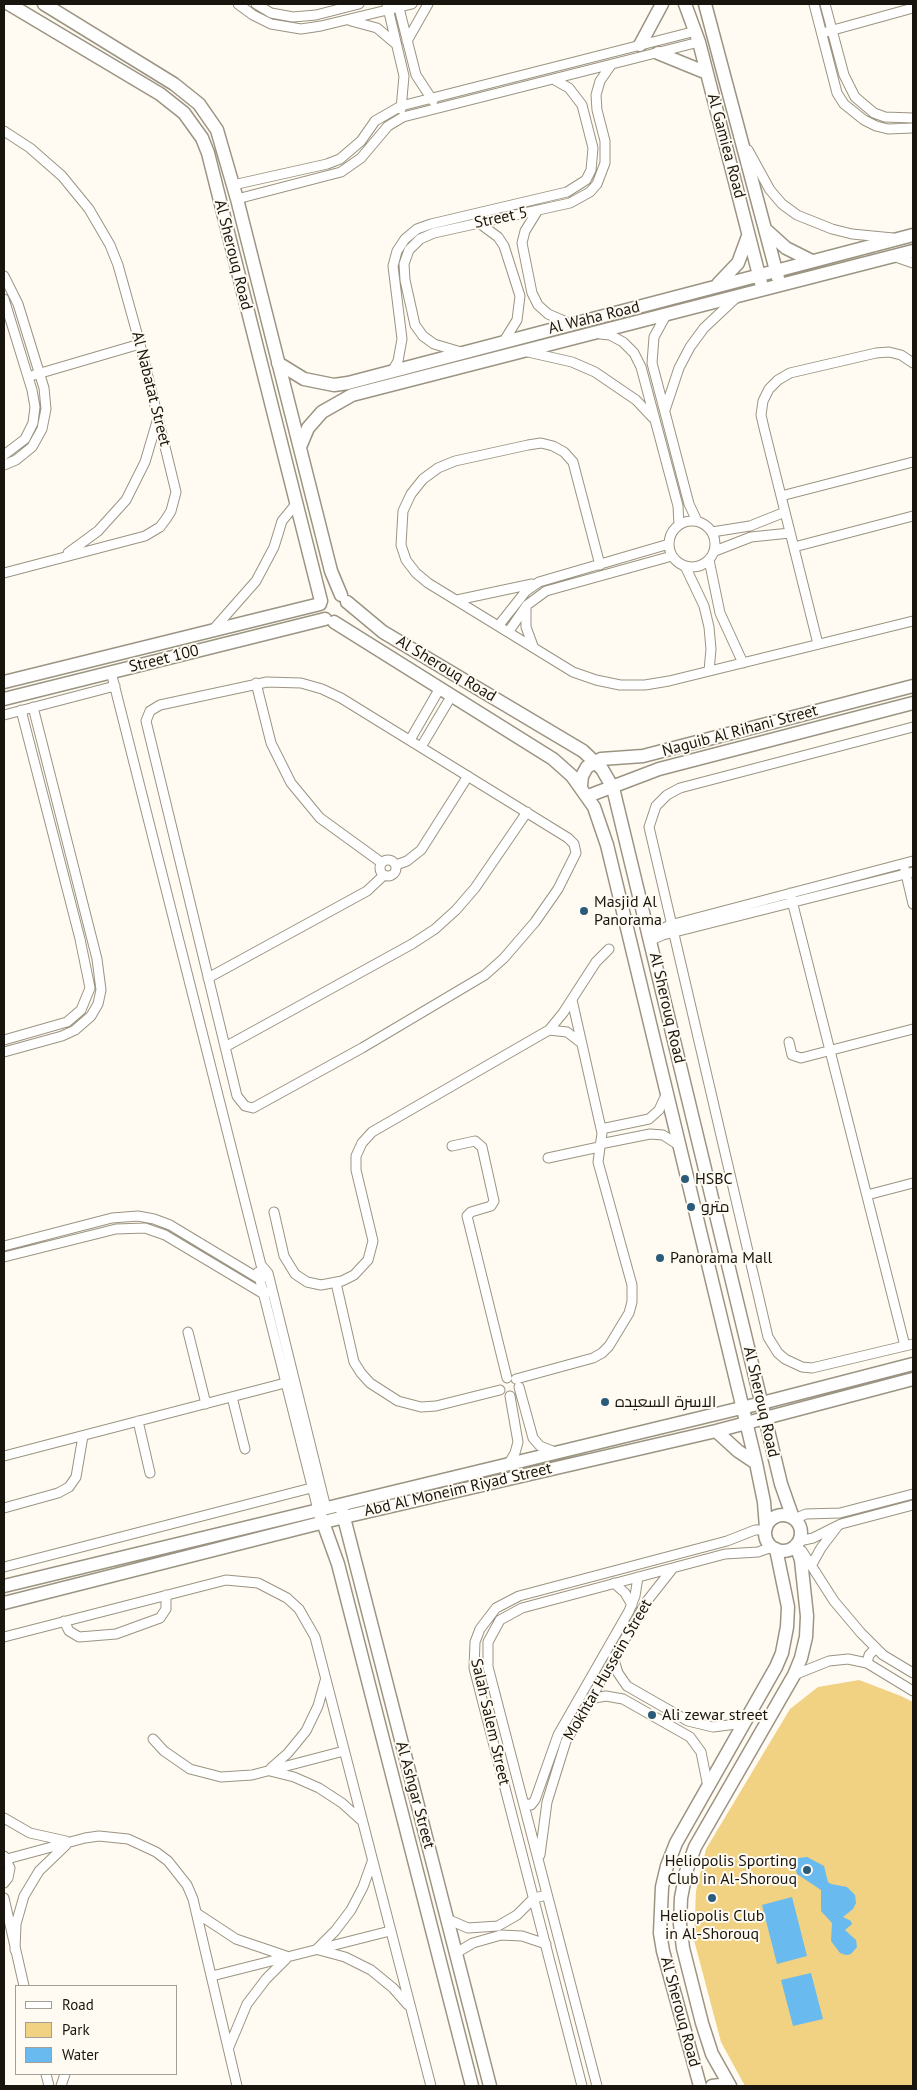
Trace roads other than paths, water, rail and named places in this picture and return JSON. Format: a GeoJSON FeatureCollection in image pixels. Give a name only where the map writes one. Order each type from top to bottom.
{"type":"FeatureCollection","features":[{"type":"Feature","properties":{"kind":"street","name":"Al Sherouq Road"},"geometry":{"type":"LineString","coordinates":[[9,4],[160,94],[184,113],[202,138],[208,153],[320,603]]}},
{"type":"Feature","properties":{"kind":"street","name":"Al Sherouq Road"},"geometry":{"type":"LineString","coordinates":[[44,4],[162,76],[199,104],[217,130],[237,199],[331,571],[344,598],[383,632],[569,743],[595,761],[613,788],[781,1484],[794,1519]]}},
{"type":"Feature","properties":{"kind":"street"},"geometry":{"type":"LineString","coordinates":[[238,4],[262,20],[291,28],[311,28],[340,22],[387,7],[412,4]]}},
{"type":"Feature","properties":{"kind":"street"},"geometry":{"type":"LineString","coordinates":[[256,4],[271,12],[293,18],[316,15],[359,4]]}},
{"type":"Feature","properties":{"kind":"street"},"geometry":{"type":"LineString","coordinates":[[407,41],[428,4]]}},
{"type":"Feature","properties":{"kind":"street"},"geometry":{"type":"LineString","coordinates":[[630,60],[634,47],[662,4]]}},
{"type":"Feature","properties":{"kind":"street","name":"Al Gamiea Road"},"geometry":{"type":"LineString","coordinates":[[685,4],[707,73],[762,290]]}},
{"type":"Feature","properties":{"kind":"street","name":"Al Gamiea Road"},"geometry":{"type":"LineString","coordinates":[[705,4],[780,285]]}},
{"type":"Feature","properties":{"kind":"street"},"geometry":{"type":"LineString","coordinates":[[814,4],[837,93],[844,104],[864,120],[876,126],[888,129],[913,128]]}},
{"type":"Feature","properties":{"kind":"street"},"geometry":{"type":"LineString","coordinates":[[825,4],[844,75],[855,97],[864,106],[885,117],[913,118]]}},
{"type":"Feature","properties":{"kind":"street"},"geometry":{"type":"LineString","coordinates":[[398,5],[416,75],[432,98],[435,108]]}},
{"type":"Feature","properties":{"kind":"street"},"geometry":{"type":"LineString","coordinates":[[387,7],[404,76],[401,106],[403,117]]}},
{"type":"Feature","properties":{"kind":"street"},"geometry":{"type":"LineString","coordinates":[[821,33],[913,8]]}},
{"type":"Feature","properties":{"kind":"street"},"geometry":{"type":"LineString","coordinates":[[340,22],[359,22],[377,28],[396,44]]}},
{"type":"Feature","properties":{"kind":"street"},"geometry":{"type":"LineString","coordinates":[[233,186],[327,164],[340,159],[361,141],[379,118],[401,106],[634,47],[697,37]]}},
{"type":"Feature","properties":{"kind":"street"},"geometry":{"type":"LineString","coordinates":[[237,199],[341,172],[361,158],[388,126],[403,117],[658,53],[697,37]]}},
{"type":"Feature","properties":{"kind":"street"},"geometry":{"type":"LineString","coordinates":[[658,53],[707,73]]}},
{"type":"Feature","properties":{"kind":"street"},"geometry":{"type":"LineString","coordinates":[[578,98],[596,95],[600,81],[612,64]]}},
{"type":"Feature","properties":{"kind":"street","name":"Street 5"},"geometry":{"type":"LineString","coordinates":[[393,370],[401,350],[402,328],[393,266],[397,251],[405,239],[417,230],[466,216],[557,195],[577,187],[586,180],[594,159],[586,113],[578,98],[564,85],[553,79]]}},
{"type":"Feature","properties":{"kind":"street","name":"Street 5"},"geometry":{"type":"LineString","coordinates":[[461,352],[434,344],[423,336],[415,324],[405,280],[404,264],[409,250],[420,239],[434,234],[560,206],[576,201],[590,192],[602,174],[606,152],[596,95]]}},
{"type":"Feature","properties":{"kind":"street","name":"Al Nabatat Street"},"geometry":{"type":"LineString","coordinates":[[4,132],[46,162],[72,187],[89,209],[110,245],[118,265],[140,344],[175,482],[174,501],[166,519],[160,526],[143,537],[4,572]]}},
{"type":"Feature","properties":{"kind":"street"},"geometry":{"type":"LineString","coordinates":[[740,136],[770,190],[782,204],[797,215],[832,229],[852,234],[907,237]]}},
{"type":"Feature","properties":{"kind":"street"},"geometry":{"type":"LineString","coordinates":[[557,195],[560,206]]}},
{"type":"Feature","properties":{"kind":"street"},"geometry":{"type":"LineString","coordinates":[[538,210],[530,220],[522,243],[532,293],[538,305],[548,314],[571,324]]}},
{"type":"Feature","properties":{"kind":"street"},"geometry":{"type":"LineString","coordinates":[[466,216],[468,226]]}},
{"type":"Feature","properties":{"kind":"street"},"geometry":{"type":"LineString","coordinates":[[479,223],[498,237],[504,246],[520,296],[518,320],[504,341]]}},
{"type":"Feature","properties":{"kind":"street"},"geometry":{"type":"LineString","coordinates":[[765,230],[786,248],[812,261]]}},
{"type":"Feature","properties":{"kind":"street"},"geometry":{"type":"LineString","coordinates":[[716,286],[738,263],[748,234]]}},
{"type":"Feature","properties":{"kind":"street","name":"Al Waha Road"},"geometry":{"type":"LineString","coordinates":[[278,363],[304,379],[319,383],[334,384],[361,380],[461,352],[907,237]]}},
{"type":"Feature","properties":{"kind":"street","name":"Al Waha Road"},"geometry":{"type":"LineString","coordinates":[[300,447],[308,428],[322,412],[339,400],[913,251]]}},
{"type":"Feature","properties":{"kind":"street"},"geometry":{"type":"LineString","coordinates":[[892,256],[913,263]]}},
{"type":"Feature","properties":{"kind":"street"},"geometry":{"type":"LineString","coordinates":[[4,276],[18,304],[39,373],[46,409],[42,429],[35,442],[24,454],[4,465]]}},
{"type":"Feature","properties":{"kind":"street"},"geometry":{"type":"LineString","coordinates":[[666,417],[679,368],[690,347],[715,316],[739,296]]}},
{"type":"Feature","properties":{"kind":"street"},"geometry":{"type":"LineString","coordinates":[[4,299],[28,376],[35,407],[33,423],[20,445],[4,455]]}},
{"type":"Feature","properties":{"kind":"street"},"geometry":{"type":"LineString","coordinates":[[666,315],[659,325],[652,350],[652,363],[689,504],[697,521]]}},
{"type":"Feature","properties":{"kind":"street"},"geometry":{"type":"LineString","coordinates":[[598,317],[598,332],[616,339],[634,353],[641,367],[678,506],[679,525],[670,537],[669,544],[672,556],[685,566],[704,606],[710,627],[709,671]]}},
{"type":"Feature","properties":{"kind":"street"},"geometry":{"type":"LineString","coordinates":[[402,328],[415,324]]}},
{"type":"Feature","properties":{"kind":"street"},"geometry":{"type":"LineString","coordinates":[[28,376],[140,344]]}},
{"type":"Feature","properties":{"kind":"street"},"geometry":{"type":"LineString","coordinates":[[490,345],[494,359]]}},
{"type":"Feature","properties":{"kind":"street"},"geometry":{"type":"LineString","coordinates":[[523,351],[572,362],[595,372],[636,400],[654,421]]}},
{"type":"Feature","properties":{"kind":"street"},"geometry":{"type":"LineString","coordinates":[[818,644],[761,415],[763,402],[769,389],[778,380],[790,373],[876,353],[888,352],[901,356],[913,364]]}},
{"type":"Feature","properties":{"kind":"street"},"geometry":{"type":"LineString","coordinates":[[361,380],[365,392]]}},
{"type":"Feature","properties":{"kind":"street"},"geometry":{"type":"LineString","coordinates":[[62,557],[98,531],[126,500],[145,462],[158,416]]}},
{"type":"Feature","properties":{"kind":"street"},"geometry":{"type":"LineString","coordinates":[[654,421],[666,417]]}},
{"type":"Feature","properties":{"kind":"street"},"geometry":{"type":"LineString","coordinates":[[600,565],[577,474],[572,462],[564,452],[554,446],[541,443],[455,461],[430,474],[411,494],[404,511],[401,545],[406,560],[416,573],[573,672],[596,680],[620,685],[645,685],[913,621]]}},
{"type":"Feature","properties":{"kind":"street"},"geometry":{"type":"LineString","coordinates":[[781,496],[913,462]]}},
{"type":"Feature","properties":{"kind":"street"},"geometry":{"type":"LineString","coordinates":[[212,631],[256,581],[274,547],[282,521],[296,504]]}},
{"type":"Feature","properties":{"kind":"street"},"geometry":{"type":"LineString","coordinates":[[712,532],[750,526],[785,512]]}},
{"type":"Feature","properties":{"kind":"street"},"geometry":{"type":"LineString","coordinates":[[794,547],[913,516]]}},
{"type":"Feature","properties":{"kind":"street"},"geometry":{"type":"LineString","coordinates":[[679,525],[697,521],[706,525],[712,532],[716,545],[710,560],[720,613],[743,663]]}},
{"type":"Feature","properties":{"kind":"street"},"geometry":{"type":"LineString","coordinates":[[714,551],[751,537],[790,533]]}},
{"type":"Feature","properties":{"kind":"street"},"geometry":{"type":"LineString","coordinates":[[458,600],[539,582],[669,544]]}},
{"type":"Feature","properties":{"kind":"street"},"geometry":{"type":"LineString","coordinates":[[509,631],[527,605],[546,591],[672,556]]}},
{"type":"Feature","properties":{"kind":"street"},"geometry":{"type":"LineString","coordinates":[[685,566],[698,566],[710,560]]}},
{"type":"Feature","properties":{"kind":"street"},"geometry":{"type":"LineString","coordinates":[[499,625],[526,591],[539,582]]}},
{"type":"Feature","properties":{"kind":"street"},"geometry":{"type":"LineString","coordinates":[[327,595],[344,598],[346,615],[329,620],[320,612],[320,603],[327,595]]}},
{"type":"Feature","properties":{"kind":"street","name":"Street 100"},"geometry":{"type":"LineString","coordinates":[[4,682],[320,603]]}},
{"type":"Feature","properties":{"kind":"street"},"geometry":{"type":"LineString","coordinates":[[527,605],[526,627],[534,648]]}},
{"type":"Feature","properties":{"kind":"street","name":"Al Sherouq Road"},"geometry":{"type":"LineString","coordinates":[[329,620],[553,759],[584,791],[603,829],[756,1463],[764,1502],[766,1529]]}},
{"type":"Feature","properties":{"kind":"street","name":"Street 100"},"geometry":{"type":"LineString","coordinates":[[4,699],[329,620]]}},
{"type":"Feature","properties":{"kind":"street"},"geometry":{"type":"LineString","coordinates":[[111,672],[261,1266],[268,1276],[272,1291],[316,1487]]}},
{"type":"Feature","properties":{"kind":"street"},"geometry":{"type":"LineString","coordinates":[[289,682],[322,689],[341,698],[571,840],[576,849],[576,858],[535,922],[504,958],[485,975],[257,1107],[245,1106],[239,1100],[146,721],[150,711],[160,705],[256,683],[289,682]]}},
{"type":"Feature","properties":{"kind":"street"},"geometry":{"type":"LineString","coordinates":[[256,683],[271,743],[291,783],[320,818],[382,862]]}},
{"type":"Feature","properties":{"kind":"street"},"geometry":{"type":"LineString","coordinates":[[4,715],[115,686]]}},
{"type":"Feature","properties":{"kind":"street","name":"Naguib Al Rihani Street"},"geometry":{"type":"LineString","coordinates":[[595,761],[634,758],[913,686]]}},
{"type":"Feature","properties":{"kind":"street"},"geometry":{"type":"LineString","coordinates":[[410,740],[440,688]]}},
{"type":"Feature","properties":{"kind":"street"},"geometry":{"type":"LineString","coordinates":[[421,747],[452,696]]}},
{"type":"Feature","properties":{"kind":"street","name":"Naguib Al Rihani Street"},"geometry":{"type":"LineString","coordinates":[[584,791],[613,788],[640,775],[678,764],[913,703]]}},
{"type":"Feature","properties":{"kind":"street"},"geometry":{"type":"LineString","coordinates":[[4,1052],[75,1030],[91,1016],[100,997],[101,976],[32,707]]}},
{"type":"Feature","properties":{"kind":"street"},"geometry":{"type":"LineString","coordinates":[[4,1040],[67,1022],[81,1010],[89,994],[89,976],[21,710]]}},
{"type":"Feature","properties":{"kind":"street"},"geometry":{"type":"LineString","coordinates":[[798,716],[803,731]]}},
{"type":"Feature","properties":{"kind":"street"},"geometry":{"type":"LineString","coordinates":[[790,893],[867,1194],[909,1345],[812,1368],[802,1367],[785,1359],[772,1345],[765,1328],[671,929],[649,827],[656,806],[667,795],[680,788],[913,728]]}},
{"type":"Feature","properties":{"kind":"street"},"geometry":{"type":"LineString","coordinates":[[673,748],[678,764]]}},
{"type":"Feature","properties":{"kind":"street"},"geometry":{"type":"LineString","coordinates":[[584,791],[584,771],[595,761]]}},
{"type":"Feature","properties":{"kind":"street"},"geometry":{"type":"LineString","coordinates":[[396,865],[412,858],[420,850],[468,776]]}},
{"type":"Feature","properties":{"kind":"street"},"geometry":{"type":"LineString","coordinates":[[225,1047],[412,944],[435,929],[476,888],[526,812]]}},
{"type":"Feature","properties":{"kind":"street"},"geometry":{"type":"LineString","coordinates":[[56,846],[67,843]]}},
{"type":"Feature","properties":{"kind":"street"},"geometry":{"type":"LineString","coordinates":[[382,862],[388,860],[396,865]]}},
{"type":"Feature","properties":{"kind":"street"},"geometry":{"type":"LineString","coordinates":[[382,862],[380,869],[384,875]]}},
{"type":"Feature","properties":{"kind":"street"},"geometry":{"type":"LineString","coordinates":[[671,929],[792,903],[907,870],[913,862]]}},
{"type":"Feature","properties":{"kind":"street"},"geometry":{"type":"LineString","coordinates":[[208,978],[367,891],[384,875],[394,874],[396,865]]}},
{"type":"Feature","properties":{"kind":"street"},"geometry":{"type":"LineString","coordinates":[[630,940],[790,893],[907,870]]}},
{"type":"Feature","properties":{"kind":"street"},"geometry":{"type":"LineString","coordinates":[[907,870],[913,904]]}},
{"type":"Feature","properties":{"kind":"street"},"geometry":{"type":"LineString","coordinates":[[274,1212],[284,1256],[290,1269],[307,1282],[321,1285],[336,1283],[349,1279],[360,1271],[368,1260],[372,1248],[372,1235],[356,1170],[356,1156],[366,1137],[549,1030],[572,1000],[596,962],[609,949]]}},
{"type":"Feature","properties":{"kind":"street"},"geometry":{"type":"LineString","coordinates":[[514,1381],[515,1395],[504,1395],[500,1390],[500,1384],[597,1356],[609,1346],[629,1313],[633,1296],[632,1285],[598,1162],[601,1129],[572,1000]]}},
{"type":"Feature","properties":{"kind":"street"},"geometry":{"type":"LineString","coordinates":[[789,1042],[792,1055],[798,1058],[913,1029]]}},
{"type":"Feature","properties":{"kind":"street"},"geometry":{"type":"LineString","coordinates":[[549,1030],[567,1032],[580,1042]]}},
{"type":"Feature","properties":{"kind":"street"},"geometry":{"type":"LineString","coordinates":[[601,1129],[649,1119],[659,1110],[667,1092]]}},
{"type":"Feature","properties":{"kind":"street"},"geometry":{"type":"LineString","coordinates":[[548,1158],[650,1134],[669,1138],[680,1146]]}},
{"type":"Feature","properties":{"kind":"street"},"geometry":{"type":"LineString","coordinates":[[452,1146],[475,1141],[480,1144],[484,1155],[494,1203],[470,1212],[467,1218],[514,1381],[533,1438],[540,1446],[556,1452]]}},
{"type":"Feature","properties":{"kind":"street"},"geometry":{"type":"LineString","coordinates":[[867,1194],[913,1183]]}},
{"type":"Feature","properties":{"kind":"street"},"geometry":{"type":"LineString","coordinates":[[4,1246],[112,1218],[146,1217],[170,1225],[258,1278],[268,1276]]}},
{"type":"Feature","properties":{"kind":"street"},"geometry":{"type":"LineString","coordinates":[[4,1257],[116,1229],[145,1228],[165,1235],[262,1294],[272,1291]]}},
{"type":"Feature","properties":{"kind":"street"},"geometry":{"type":"LineString","coordinates":[[261,1266],[258,1278],[262,1294],[285,1383],[322,1509]]}},
{"type":"Feature","properties":{"kind":"street"},"geometry":{"type":"LineString","coordinates":[[336,1283],[354,1362],[365,1378],[398,1401],[421,1407],[436,1406],[500,1390]]}},
{"type":"Feature","properties":{"kind":"street"},"geometry":{"type":"LineString","coordinates":[[188,1332],[206,1404]]}},
{"type":"Feature","properties":{"kind":"street","name":"Abd Al Moneim Riyad Street"},"geometry":{"type":"LineString","coordinates":[[4,1586],[504,1464],[743,1408],[913,1364]]}},
{"type":"Feature","properties":{"kind":"street","name":"Abd Al Moneim Riyad Street"},"geometry":{"type":"LineString","coordinates":[[4,1603],[323,1522],[716,1431],[913,1380]]}},
{"type":"Feature","properties":{"kind":"street"},"geometry":{"type":"LineString","coordinates":[[4,1456],[285,1383]]}},
{"type":"Feature","properties":{"kind":"street"},"geometry":{"type":"LineString","coordinates":[[504,1479],[504,1464],[515,1453],[518,1442],[510,1396]]}},
{"type":"Feature","properties":{"kind":"street"},"geometry":{"type":"LineString","coordinates":[[232,1397],[245,1449]]}},
{"type":"Feature","properties":{"kind":"street"},"geometry":{"type":"LineString","coordinates":[[138,1421],[150,1473]]}},
{"type":"Feature","properties":{"kind":"street"},"geometry":{"type":"LineString","coordinates":[[716,1431],[738,1451],[756,1463]]}},
{"type":"Feature","properties":{"kind":"street"},"geometry":{"type":"LineString","coordinates":[[4,1508],[58,1493],[69,1487],[76,1477],[83,1436]]}},
{"type":"Feature","properties":{"kind":"street"},"geometry":{"type":"LineString","coordinates":[[591,1444],[594,1458]]}},
{"type":"Feature","properties":{"kind":"street"},"geometry":{"type":"LineString","coordinates":[[4,1566],[316,1487]]}},
{"type":"Feature","properties":{"kind":"street"},"geometry":{"type":"LineString","coordinates":[[913,1494],[840,1513],[806,1514],[794,1519],[777,1517],[766,1529],[766,1539],[774,1548],[786,1550],[797,1543],[813,1538],[841,1524],[913,1504]]}},
{"type":"Feature","properties":{"kind":"street","name":"Al Ashgar Street"},"geometry":{"type":"LineString","coordinates":[[340,1504],[490,2086]]}},
{"type":"Feature","properties":{"kind":"street","name":"Al Ashgar Street"},"geometry":{"type":"LineString","coordinates":[[322,1509],[323,1522],[338,1564],[472,2086]]}},
{"type":"Feature","properties":{"kind":"street"},"geometry":{"type":"LineString","coordinates":[[794,1519],[800,1529],[797,1543],[839,1607],[876,1648],[913,1673]]}},
{"type":"Feature","properties":{"kind":"street"},"geometry":{"type":"LineString","coordinates":[[812,1566],[827,1539],[841,1524]]}},
{"type":"Feature","properties":{"kind":"street","name":"Salah Salem Street"},"geometry":{"type":"LineString","coordinates":[[582,2086],[474,1668],[475,1642],[483,1623],[496,1608],[519,1596],[727,1541],[755,1530],[766,1529]]}},
{"type":"Feature","properties":{"kind":"street","name":"Al Sherouq Road"},"geometry":{"type":"LineString","coordinates":[[729,2085],[712,2054],[702,2024],[683,1948],[680,1924],[681,1898],[686,1872],[695,1847],[794,1675],[804,1648],[807,1624],[802,1560],[797,1543]]}},
{"type":"Feature","properties":{"kind":"street","name":"Al Sherouq Road"},"geometry":{"type":"LineString","coordinates":[[700,2086],[660,1933],[660,1906],[667,1866],[676,1843],[776,1667],[786,1638],[788,1607],[774,1548]]}},
{"type":"Feature","properties":{"kind":"street","name":"Salah Salem Street"},"geometry":{"type":"LineString","coordinates":[[597,2086],[488,1667],[486,1655],[493,1630],[506,1616],[522,1608],[725,1554],[758,1552],[774,1548]]}},
{"type":"Feature","properties":{"kind":"street","name":"Mokhtar Hussein Street"},"geometry":{"type":"LineString","coordinates":[[540,1866],[543,1823],[552,1781],[566,1741],[589,1698],[647,1601],[673,1568]]}},
{"type":"Feature","properties":{"kind":"street","name":"Mokhtar Hussein Street"},"geometry":{"type":"LineString","coordinates":[[524,1803],[529,1805],[534,1802],[550,1754],[564,1723],[632,1605],[638,1577]]}},
{"type":"Feature","properties":{"kind":"street"},"geometry":{"type":"LineString","coordinates":[[5,1637],[226,1580],[242,1580],[274,1590],[287,1598],[308,1623],[315,1637],[431,2086]]}},
{"type":"Feature","properties":{"kind":"street"},"geometry":{"type":"LineString","coordinates":[[614,1583],[632,1605]]}},
{"type":"Feature","properties":{"kind":"street"},"geometry":{"type":"LineString","coordinates":[[64,1621],[69,1631],[79,1637],[116,1634],[160,1618],[166,1609],[166,1595]]}},
{"type":"Feature","properties":{"kind":"street"},"geometry":{"type":"LineString","coordinates":[[867,1663],[869,1655],[876,1648]]}},
{"type":"Feature","properties":{"kind":"street"},"geometry":{"type":"LineString","coordinates":[[613,1657],[618,1673],[627,1686],[688,1721],[714,1727],[744,1723]]}},
{"type":"Feature","properties":{"kind":"street"},"geometry":{"type":"LineString","coordinates":[[794,1675],[838,1659],[867,1663],[913,1691]]}},
{"type":"Feature","properties":{"kind":"street"},"geometry":{"type":"LineString","coordinates":[[267,1771],[288,1753],[306,1731],[318,1706],[326,1679]]}},
{"type":"Feature","properties":{"kind":"street"},"geometry":{"type":"LineString","coordinates":[[589,1698],[606,1696],[622,1699],[690,1737],[701,1752],[708,1787]]}},
{"type":"Feature","properties":{"kind":"street"},"geometry":{"type":"LineString","coordinates":[[154,1739],[176,1761],[205,1774],[237,1777],[344,1751]]}},
{"type":"Feature","properties":{"kind":"street"},"geometry":{"type":"LineString","coordinates":[[267,1771],[294,1777],[319,1788],[342,1803],[362,1822]]}},
{"type":"Feature","properties":{"kind":"street"},"geometry":{"type":"LineString","coordinates":[[696,1807],[713,1816]]}},
{"type":"Feature","properties":{"kind":"street"},"geometry":{"type":"LineString","coordinates":[[4,1818],[30,1833],[71,1842]]}},
{"type":"Feature","properties":{"kind":"street"},"geometry":{"type":"LineString","coordinates":[[4,1883],[10,1874],[6,1857],[85,1838],[113,1837],[136,1842],[156,1852],[168,1861],[183,1879],[194,1899],[237,2086]]}},
{"type":"Feature","properties":{"kind":"street"},"geometry":{"type":"LineString","coordinates":[[15,1950],[19,1910],[31,1883],[48,1860],[71,1842]]}},
{"type":"Feature","properties":{"kind":"street"},"geometry":{"type":"LineString","coordinates":[[415,1865],[432,1861]]}},
{"type":"Feature","properties":{"kind":"street"},"geometry":{"type":"LineString","coordinates":[[316,1950],[335,1931],[351,1910],[364,1887],[372,1862]]}},
{"type":"Feature","properties":{"kind":"street"},"geometry":{"type":"LineString","coordinates":[[448,1919],[468,1928],[498,1926],[517,1915],[534,1898],[547,1895]]}},
{"type":"Feature","properties":{"kind":"street"},"geometry":{"type":"LineString","coordinates":[[4,1898],[5,1918],[24,1985]]}},
{"type":"Feature","properties":{"kind":"street"},"geometry":{"type":"LineString","coordinates":[[198,1914],[236,1939],[288,1957]]}},
{"type":"Feature","properties":{"kind":"street"},"geometry":{"type":"LineString","coordinates":[[212,1976],[390,1931]]}},
{"type":"Feature","properties":{"kind":"street"},"geometry":{"type":"LineString","coordinates":[[456,1953],[473,1943],[501,1935],[522,1936],[546,1944]]}},
{"type":"Feature","properties":{"kind":"street"},"geometry":{"type":"LineString","coordinates":[[4,1939],[15,1950]]}},
{"type":"Feature","properties":{"kind":"street"},"geometry":{"type":"LineString","coordinates":[[316,1950],[344,1957],[370,1970],[393,1988],[411,2009]]}},
{"type":"Feature","properties":{"kind":"street"},"geometry":{"type":"LineString","coordinates":[[229,2048],[240,2018],[256,1991],[288,1957]]}},
{"type":"Feature","properties":{"kind":"street"},"geometry":{"type":"LineString","coordinates":[[712,2086],[729,2085]]}},
{"type":"Feature","properties":{"kind":"water"},"geometry":{"type":"Polygon","coordinates":[[[807,1857],[824,1866],[828,1882],[847,1887],[855,1895],[856,1903],[853,1909],[843,1917],[851,1921],[852,1924],[845,1930],[856,1940],[857,1947],[851,1954],[840,1953],[831,1941],[832,1923],[821,1911],[821,1890],[797,1874],[794,1863],[798,1858],[807,1857]]]}},
{"type":"Feature","properties":{"kind":"water"},"geometry":{"type":"Polygon","coordinates":[[[792,1897],[807,1956],[777,1964],[762,1905],[792,1897]]]}},
{"type":"Feature","properties":{"kind":"water"},"geometry":{"type":"Polygon","coordinates":[[[811,1973],[823,2019],[793,2026],[781,1980],[811,1973]]]}},
{"type":"Feature","properties":{"kind":"place","name":"Masjid Al Panorama"},"geometry":{"type":"Point","coordinates":[584,911]}},
{"type":"Feature","properties":{"kind":"place","name":"HSBC"},"geometry":{"type":"Point","coordinates":[685,1179]}},
{"type":"Feature","properties":{"kind":"place","name":"مترو"},"geometry":{"type":"Point","coordinates":[691,1207]}},
{"type":"Feature","properties":{"kind":"place","name":"Panorama Mall"},"geometry":{"type":"Point","coordinates":[660,1258]}},
{"type":"Feature","properties":{"kind":"place","name":"الاسرة السعيده"},"geometry":{"type":"Point","coordinates":[605,1402]}},
{"type":"Feature","properties":{"kind":"place","name":"Ali zewar street"},"geometry":{"type":"Point","coordinates":[652,1715]}},
{"type":"Feature","properties":{"kind":"place","name":"Heliopolis Sporting Club in Al-Shorouq"},"geometry":{"type":"Point","coordinates":[807,1870]}},
{"type":"Feature","properties":{"kind":"place","name":"Heliopolis Club in Al-Shorouq"},"geometry":{"type":"Point","coordinates":[712,1898]}}]}
